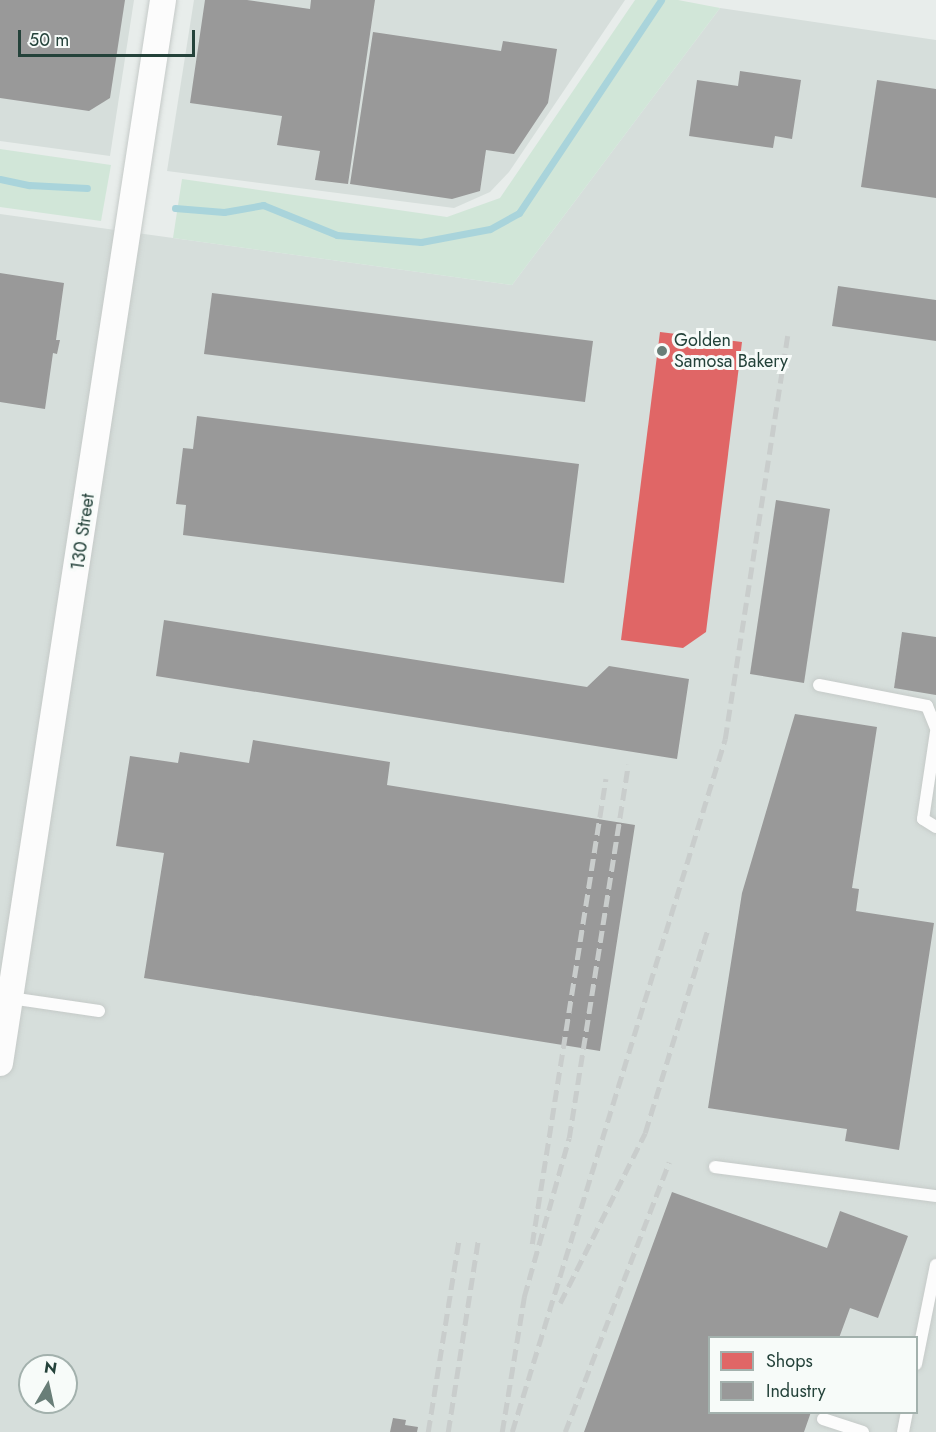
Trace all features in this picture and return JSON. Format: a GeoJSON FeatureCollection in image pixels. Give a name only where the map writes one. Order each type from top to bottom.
{"type":"FeatureCollection","features":[{"type":"Feature","properties":{"kind":"street","name":"130 Street"},"geometry":{"type":"LineString","coordinates":[[0,1063],[163,0]]}},
{"type":"Feature","properties":{"kind":"lane"},"geometry":{"type":"LineString","coordinates":[[819,685],[927,706],[936,730],[922,819],[936,826]]}},
{"type":"Feature","properties":{"kind":"lane"},"geometry":{"type":"LineString","coordinates":[[10,998],[99,1011]]}},
{"type":"Feature","properties":{"kind":"lane"},"geometry":{"type":"LineString","coordinates":[[715,1167],[936,1196]]}},
{"type":"Feature","properties":{"kind":"lane"},"geometry":{"type":"LineString","coordinates":[[918,1354],[936,1265]]}},
{"type":"Feature","properties":{"kind":"lane"},"geometry":{"type":"LineString","coordinates":[[903,1432],[907,1414]]}},
{"type":"Feature","properties":{"kind":"lane"},"geometry":{"type":"LineString","coordinates":[[823,1419],[863,1432]]}},
{"type":"Feature","properties":{"kind":"shaded area"},"geometry":{"type":"Polygon","coordinates":[[[0,0],[134,0],[110,156],[0,141],[0,0]]]}},
{"type":"Feature","properties":{"kind":"shaded area"},"geometry":{"type":"Polygon","coordinates":[[[194,0],[625,0],[509,172],[490,192],[454,208],[167,171],[194,0]]]}},
{"type":"Feature","properties":{"kind":"shaded area"},"geometry":{"type":"Polygon","coordinates":[[[720,8],[936,40],[936,1432],[0,1432],[0,214],[512,285],[720,8]]]}},
{"type":"Feature","properties":{"kind":"green space"},"geometry":{"type":"Polygon","coordinates":[[[635,0],[678,0],[720,8],[512,285],[173,238],[182,179],[447,217],[500,198],[635,0]]]}},
{"type":"Feature","properties":{"kind":"green space"},"geometry":{"type":"Polygon","coordinates":[[[0,149],[111,165],[101,221],[0,207],[0,149]]]}},
{"type":"Feature","properties":{"kind":"building: Shops"},"geometry":{"type":"Polygon","coordinates":[[[660,332],[742,342],[706,632],[683,648],[621,640],[660,332]]]}},
{"type":"Feature","properties":{"kind":"building: Industry"},"geometry":{"type":"Polygon","coordinates":[[[0,0],[125,0],[110,98],[89,111],[0,98],[0,0]]]}},
{"type":"Feature","properties":{"kind":"building: Industry"},"geometry":{"type":"Polygon","coordinates":[[[205,0],[247,0],[310,9],[311,0],[375,0],[348,184],[315,180],[320,151],[277,145],[282,116],[190,103],[205,0]]]}},
{"type":"Feature","properties":{"kind":"building: Industry"},"geometry":{"type":"Polygon","coordinates":[[[373,32],[501,51],[503,41],[557,49],[548,103],[514,154],[486,150],[480,191],[452,199],[350,184],[373,32]]]}},
{"type":"Feature","properties":{"kind":"building: Industry"},"geometry":{"type":"Polygon","coordinates":[[[740,71],[801,80],[792,139],[775,136],[773,148],[689,136],[697,80],[738,86],[740,71]]]}},
{"type":"Feature","properties":{"kind":"building: Industry"},"geometry":{"type":"Polygon","coordinates":[[[877,80],[936,89],[936,198],[861,187],[877,80]]]}},
{"type":"Feature","properties":{"kind":"building: Industry"},"geometry":{"type":"Polygon","coordinates":[[[0,273],[64,283],[56,340],[60,340],[57,354],[53,353],[45,409],[0,402],[0,273]]]}},
{"type":"Feature","properties":{"kind":"building: Industry"},"geometry":{"type":"Polygon","coordinates":[[[838,286],[936,300],[936,341],[832,326],[838,286]]]}},
{"type":"Feature","properties":{"kind":"building: Industry"},"geometry":{"type":"Polygon","coordinates":[[[212,293],[593,341],[585,402],[204,354],[212,293]]]}},
{"type":"Feature","properties":{"kind":"building: Industry"},"geometry":{"type":"Polygon","coordinates":[[[197,416],[579,464],[564,583],[183,535],[186,505],[176,504],[183,448],[193,449],[197,416]]]}},
{"type":"Feature","properties":{"kind":"building: Industry"},"geometry":{"type":"Polygon","coordinates":[[[776,500],[830,509],[804,683],[750,674],[776,500]]]}},
{"type":"Feature","properties":{"kind":"building: Industry"},"geometry":{"type":"Polygon","coordinates":[[[164,620],[587,687],[609,666],[689,679],[677,759],[156,676],[164,620]]]}},
{"type":"Feature","properties":{"kind":"building: Industry"},"geometry":{"type":"Polygon","coordinates":[[[902,632],[936,637],[936,695],[894,688],[902,632]]]}},
{"type":"Feature","properties":{"kind":"building: Industry"},"geometry":{"type":"Polygon","coordinates":[[[795,714],[877,727],[852,888],[859,889],[856,911],[934,923],[899,1150],[845,1141],[847,1129],[708,1108],[742,893],[795,714]]]}},
{"type":"Feature","properties":{"kind":"building: Industry"},"geometry":{"type":"Polygon","coordinates":[[[253,740],[390,762],[387,785],[635,825],[600,1051],[144,978],[164,853],[116,846],[130,756],[178,763],[180,752],[249,763],[253,740]]]}},
{"type":"Feature","properties":{"kind":"building: Industry"},"geometry":{"type":"Polygon","coordinates":[[[672,1192],[827,1248],[840,1211],[908,1236],[878,1318],[850,1308],[840,1336],[708,1336],[708,1414],[810,1414],[804,1432],[584,1432],[672,1192]]]}},
{"type":"Feature","properties":{"kind":"building: Industry"},"geometry":{"type":"Polygon","coordinates":[[[393,1418],[406,1420],[405,1425],[418,1427],[417,1432],[390,1432],[393,1418]]]}},
{"type":"Feature","properties":{"kind":"waterway"},"geometry":{"type":"LineString","coordinates":[[175,208],[224,212],[263,205],[337,235],[421,242],[490,229],[519,213],[661,0]]}},
{"type":"Feature","properties":{"kind":"waterway"},"geometry":{"type":"LineString","coordinates":[[0,179],[29,185],[87,188]]}},
{"type":"Feature","properties":{"kind":"railway"},"geometry":{"type":"LineString","coordinates":[[512,1432],[725,739],[788,334]]}},
{"type":"Feature","properties":{"kind":"railway"},"geometry":{"type":"LineString","coordinates":[[502,1432],[524,1297],[569,1138],[628,765]]}},
{"type":"Feature","properties":{"kind":"railway"},"geometry":{"type":"LineString","coordinates":[[532,1244],[606,779]]}},
{"type":"Feature","properties":{"kind":"railway"},"geometry":{"type":"LineString","coordinates":[[560,1303],[645,1133],[708,928]]}},
{"type":"Feature","properties":{"kind":"railway"},"geometry":{"type":"LineString","coordinates":[[565,1432],[669,1162]]}},
{"type":"Feature","properties":{"kind":"railway"},"geometry":{"type":"LineString","coordinates":[[428,1432],[459,1239]]}},
{"type":"Feature","properties":{"kind":"railway"},"geometry":{"type":"LineString","coordinates":[[448,1432],[478,1240]]}},
{"type":"Feature","properties":{"kind":"place","name":"Golden Samosa Bakery"},"geometry":{"type":"Point","coordinates":[662,351]}}]}
